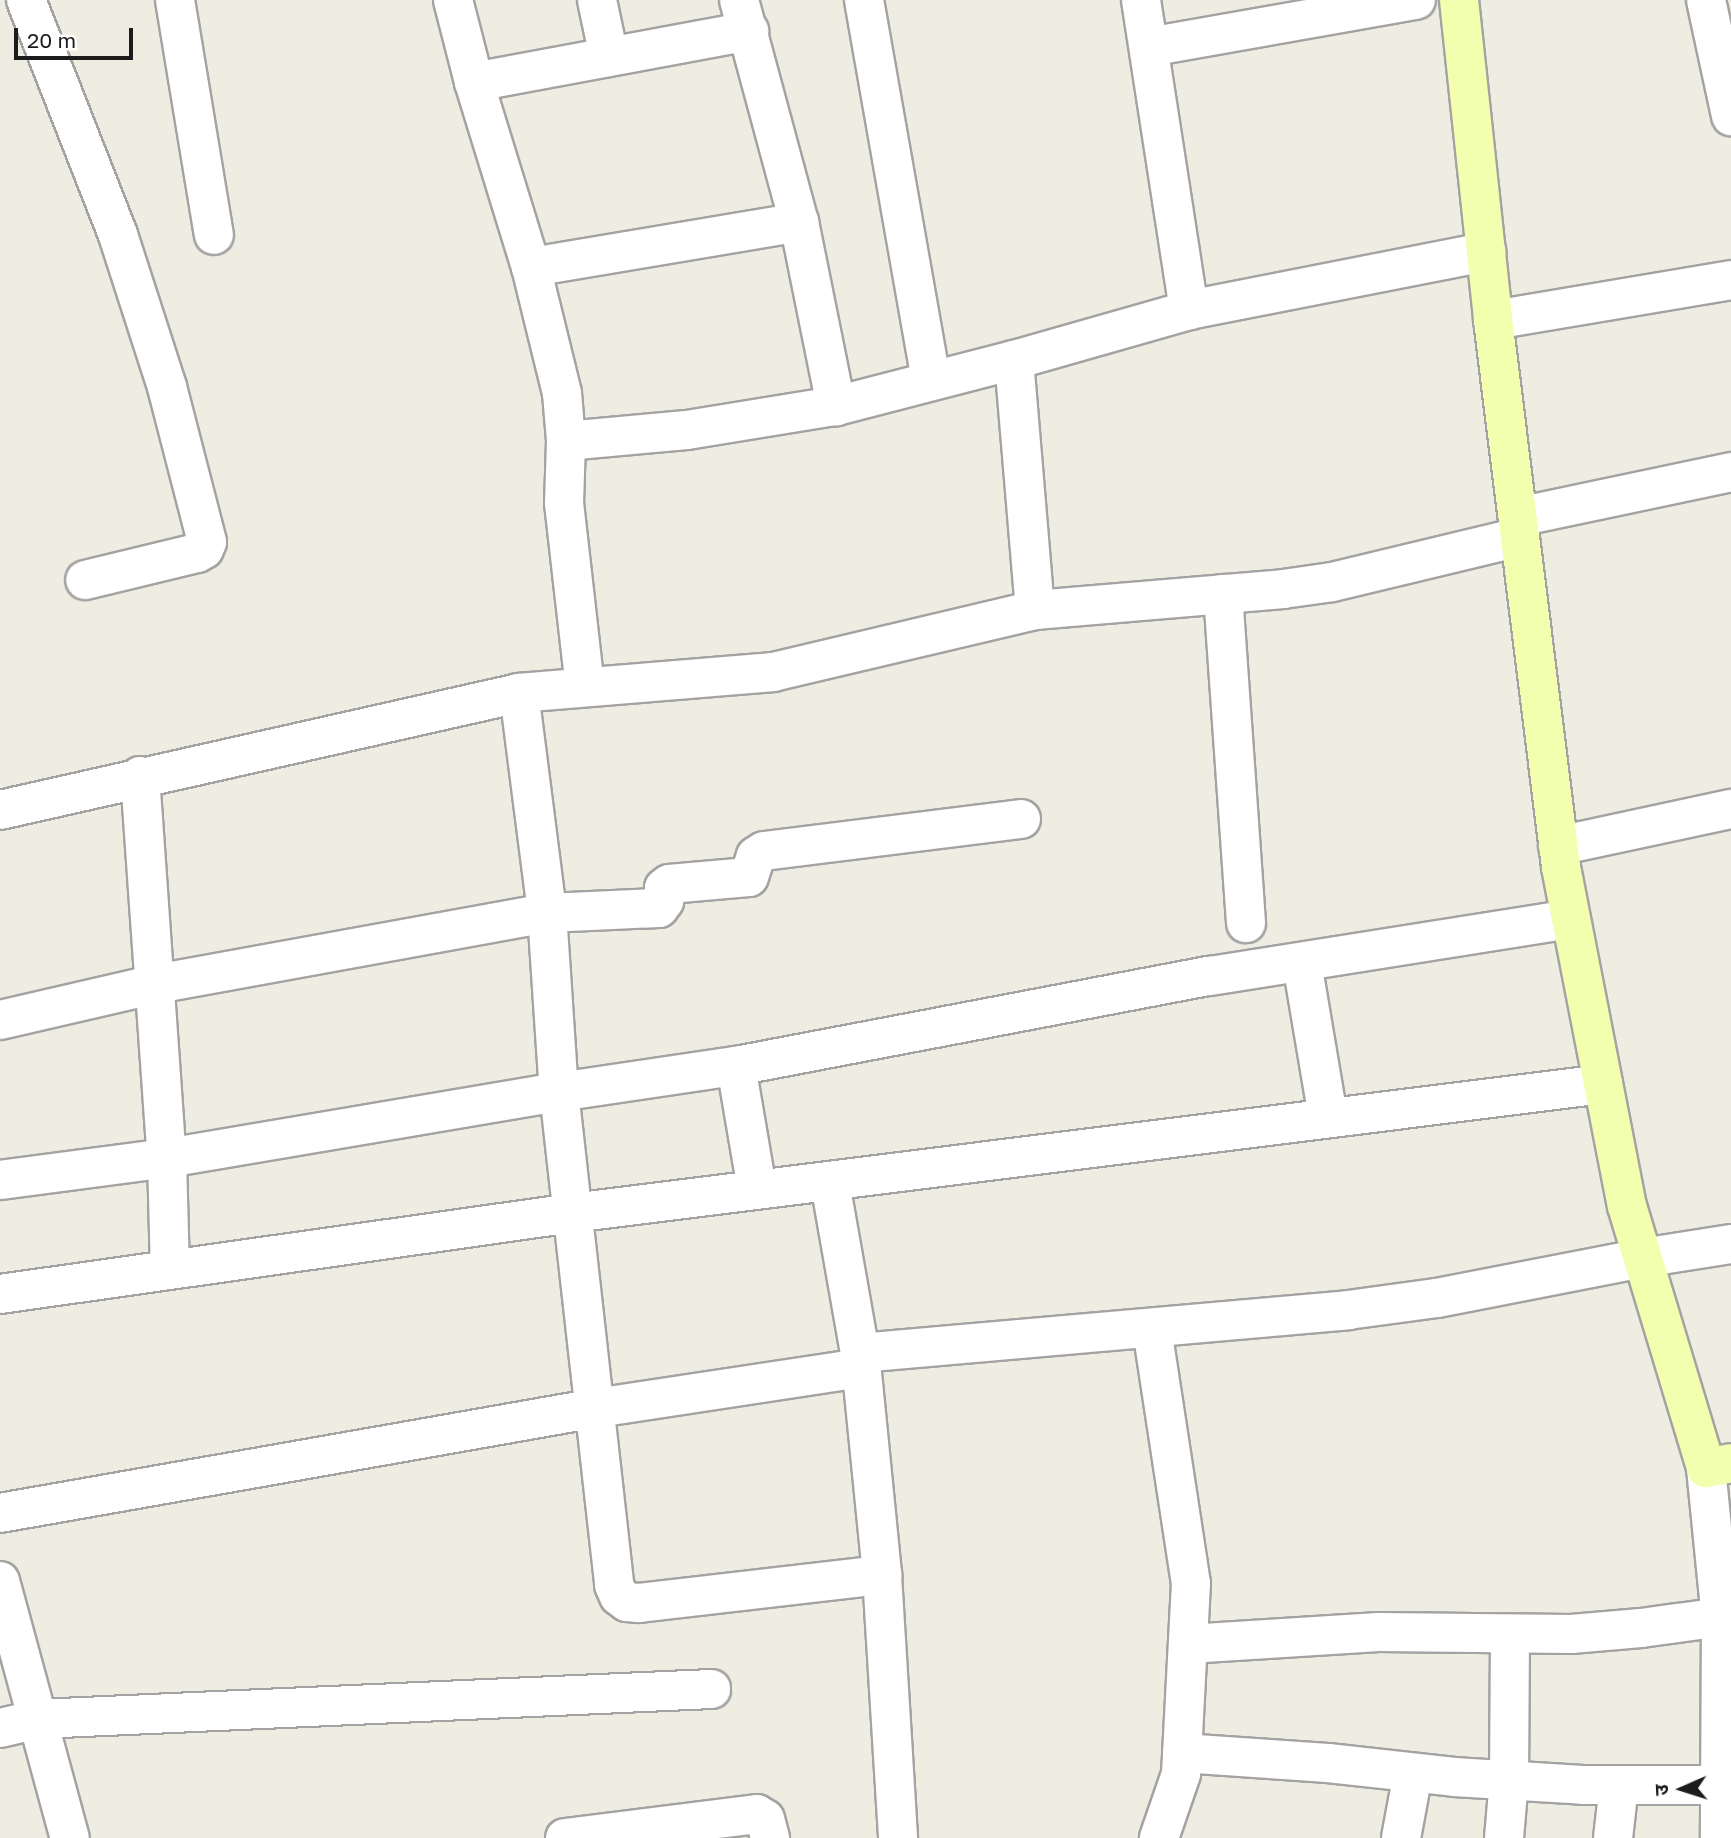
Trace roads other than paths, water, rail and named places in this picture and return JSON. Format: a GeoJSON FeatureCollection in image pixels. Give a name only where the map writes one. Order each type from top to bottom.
{"type":"FeatureCollection","features":[{"type":"Feature","properties":{"kind":"street"},"geometry":{"type":"LineString","coordinates":[[26,0],[118,235],[167,387],[207,542],[204,549],[197,553],[85,580]]}},
{"type":"Feature","properties":{"kind":"street"},"geometry":{"type":"LineString","coordinates":[[175,0],[214,234]]}},
{"type":"Feature","properties":{"kind":"street"},"geometry":{"type":"LineString","coordinates":[[453,0],[474,82],[531,267],[562,393],[566,441],[564,503],[585,687]]}},
{"type":"Feature","properties":{"kind":"street"},"geometry":{"type":"LineString","coordinates":[[597,0],[609,57]]}},
{"type":"Feature","properties":{"kind":"street"},"geometry":{"type":"LineString","coordinates":[[864,0],[931,380]]}},
{"type":"Feature","properties":{"kind":"street"},"geometry":{"type":"LineString","coordinates":[[1141,0],[1189,310]]}},
{"type":"Feature","properties":{"kind":"street"},"geometry":{"type":"LineString","coordinates":[[1149,47],[1416,0]]}},
{"type":"Feature","properties":{"kind":"street"},"geometry":{"type":"LineString","coordinates":[[1459,0],[1493,320],[1558,846],[1627,1206],[1642,1258],[1718,1466],[1726,1785],[1720,1838]]}},
{"type":"Feature","properties":{"kind":"street"},"geometry":{"type":"LineString","coordinates":[[1706,0],[1731,116]]}},
{"type":"Feature","properties":{"kind":"street"},"geometry":{"type":"LineString","coordinates":[[474,82],[609,57],[744,16],[799,222],[836,406]]}},
{"type":"Feature","properties":{"kind":"street"},"geometry":{"type":"LineString","coordinates":[[531,267],[799,222]]}},
{"type":"Feature","properties":{"kind":"street"},"geometry":{"type":"LineString","coordinates":[[566,441],[687,430],[836,406],[1014,360],[1189,310],[1486,252]]}},
{"type":"Feature","properties":{"kind":"street"},"geometry":{"type":"LineString","coordinates":[[1493,320],[1731,280]]}},
{"type":"Feature","properties":{"kind":"street"},"geometry":{"type":"LineString","coordinates":[[1014,360],[1034,610]]}},
{"type":"Feature","properties":{"kind":"street"},"geometry":{"type":"LineString","coordinates":[[0,810],[140,776],[519,692],[773,672],[1034,610],[1332,582],[1519,527],[1731,472]]}},
{"type":"Feature","properties":{"kind":"street"},"geometry":{"type":"LineString","coordinates":[[1223,594],[1246,923]]}},
{"type":"Feature","properties":{"kind":"street"},"geometry":{"type":"LineString","coordinates":[[519,692],[547,913],[559,1092],[614,1585],[619,1596],[627,1602],[882,1575]]}},
{"type":"Feature","properties":{"kind":"street"},"geometry":{"type":"LineString","coordinates":[[140,776],[167,1158],[170,1269]]}},
{"type":"Feature","properties":{"kind":"street"},"geometry":{"type":"LineString","coordinates":[[1558,846],[1731,808]]}},
{"type":"Feature","properties":{"kind":"street"},"geometry":{"type":"LineString","coordinates":[[0,1020],[156,984],[547,913],[659,908],[663,901],[663,890],[669,884],[750,877],[756,856],[764,851],[1021,819]]}},
{"type":"Feature","properties":{"kind":"street"},"geometry":{"type":"LineString","coordinates":[[0,1180],[167,1158],[559,1092],[736,1066],[1210,976],[1571,919]]}},
{"type":"Feature","properties":{"kind":"street"},"geometry":{"type":"LineString","coordinates":[[1302,963],[1328,1116]]}},
{"type":"Feature","properties":{"kind":"street"},"geometry":{"type":"LineString","coordinates":[[736,1066],[757,1189]]}},
{"type":"Feature","properties":{"kind":"street"},"geometry":{"type":"LineString","coordinates":[[0,1294],[572,1213],[757,1189],[830,1183],[1328,1116],[1603,1084]]}},
{"type":"Feature","properties":{"kind":"street"},"geometry":{"type":"LineString","coordinates":[[830,1183],[860,1361],[882,1575],[898,1838]]}},
{"type":"Feature","properties":{"kind":"street"},"geometry":{"type":"LineString","coordinates":[[0,1513],[860,1361],[1437,1298],[1642,1258],[1731,1244]]}},
{"type":"Feature","properties":{"kind":"street"},"geometry":{"type":"LineString","coordinates":[[1152,1329],[1191,1583],[1181,1774],[1159,1838]]}},
{"type":"Feature","properties":{"kind":"street"},"geometry":{"type":"LineString","coordinates":[[0,1581],[70,1838]]}},
{"type":"Feature","properties":{"kind":"street"},"geometry":{"type":"LineString","coordinates":[[1188,1644],[1379,1632],[1510,1635],[1641,1628],[1721,1617]]}},
{"type":"Feature","properties":{"kind":"street"},"geometry":{"type":"LineString","coordinates":[[1504,1838],[1509,1780],[1510,1635]]}},
{"type":"Feature","properties":{"kind":"street"},"geometry":{"type":"LineString","coordinates":[[0,1728],[38,1719],[711,1689]]}},
{"type":"Feature","properties":{"kind":"street"},"geometry":{"type":"LineString","coordinates":[[1182,1753],[1509,1780],[1619,1785],[1726,1785]]}},
{"type":"Feature","properties":{"kind":"street"},"geometry":{"type":"LineString","coordinates":[[1401,1838],[1413,1773]]}},
{"type":"Feature","properties":{"kind":"street"},"geometry":{"type":"LineString","coordinates":[[1614,1838],[1619,1785]]}},
{"type":"Feature","properties":{"kind":"street"},"geometry":{"type":"LineString","coordinates":[[565,1838],[757,1814],[765,1819],[770,1838]]}}]}
